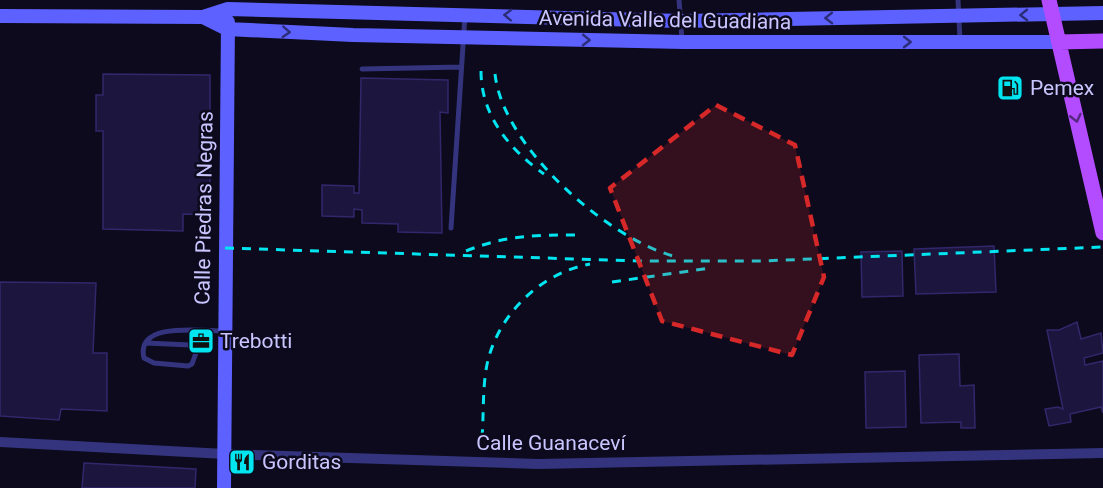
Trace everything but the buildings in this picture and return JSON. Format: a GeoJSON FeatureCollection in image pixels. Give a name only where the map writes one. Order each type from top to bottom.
{"type":"FeatureCollection","features":[{"type":"Feature","properties":{"kind":"main road","name":"Avenida Valle del Guadiana"},"geometry":{"type":"LineString","coordinates":[[203,17],[228,4],[355,11],[682,21],[960,16],[1050,7],[1103,13]]}},
{"type":"Feature","properties":{"kind":"main road","name":"Calle Piedras Negras"},"geometry":{"type":"LineString","coordinates":[[224,488],[228,4]]}},
{"type":"Feature","properties":{"kind":"main road"},"geometry":{"type":"LineString","coordinates":[[1050,7],[1103,233]]}},
{"type":"Feature","properties":{"kind":"main road"},"geometry":{"type":"LineString","coordinates":[[353,35],[355,11]]}},
{"type":"Feature","properties":{"kind":"main road"},"geometry":{"type":"LineString","coordinates":[[0,16],[203,17],[227,29]]}},
{"type":"Feature","properties":{"kind":"main road","name":"Avenida Valle del Guadiana"},"geometry":{"type":"LineString","coordinates":[[227,29],[353,35],[682,42],[1103,41]]}},
{"type":"Feature","properties":{"kind":"street","name":"Calle Guanaceví"},"geometry":{"type":"LineString","coordinates":[[0,442],[538,464],[1103,453]]}},
{"type":"Feature","properties":{"kind":"lane"},"geometry":{"type":"LineString","coordinates":[[680,0],[682,42]]}},
{"type":"Feature","properties":{"kind":"lane"},"geometry":{"type":"LineString","coordinates":[[958,0],[960,42]]}},
{"type":"Feature","properties":{"kind":"lane"},"geometry":{"type":"LineString","coordinates":[[451,228],[465,13]]}},
{"type":"Feature","properties":{"kind":"lane"},"geometry":{"type":"LineString","coordinates":[[362,69],[461,68]]}},
{"type":"Feature","properties":{"kind":"lane"},"geometry":{"type":"LineString","coordinates":[[146,343],[190,345],[196,353],[188,366],[154,363],[144,358],[146,343],[154,333],[161,331],[224,331]]}},
{"type":"Feature","properties":{"kind":"highlighted area"},"geometry":{"type":"Polygon","coordinates":[[[716,105],[795,145],[824,277],[792,355],[662,321],[610,188],[716,105]]]}},
{"type":"Feature","properties":{"kind":"railway"},"geometry":{"type":"LineString","coordinates":[[481,71],[486,102],[499,130],[519,154],[544,174]]}},
{"type":"Feature","properties":{"kind":"railway"},"geometry":{"type":"LineString","coordinates":[[495,74],[502,102],[517,131],[537,159],[562,185],[618,230],[646,246],[673,256]]}},
{"type":"Feature","properties":{"kind":"railway"},"geometry":{"type":"LineString","coordinates":[[466,251],[494,242],[521,237],[577,235]]}},
{"type":"Feature","properties":{"kind":"railway"},"geometry":{"type":"LineString","coordinates":[[225,248],[640,261],[762,261],[1103,247]]}},
{"type":"Feature","properties":{"kind":"railway"},"geometry":{"type":"LineString","coordinates":[[482,438],[486,370],[502,326],[525,298],[539,286],[555,276],[590,264]]}},
{"type":"Feature","properties":{"kind":"railway"},"geometry":{"type":"LineString","coordinates":[[612,282],[711,268]]}},
{"type":"Feature","properties":{"kind":"place","name":"Pemex"},"geometry":{"type":"Point","coordinates":[1010,88]}},
{"type":"Feature","properties":{"kind":"place","name":"Trebotti"},"geometry":{"type":"Point","coordinates":[201,341]}},
{"type":"Feature","properties":{"kind":"place","name":"Gorditas"},"geometry":{"type":"Point","coordinates":[242,462]}}]}
